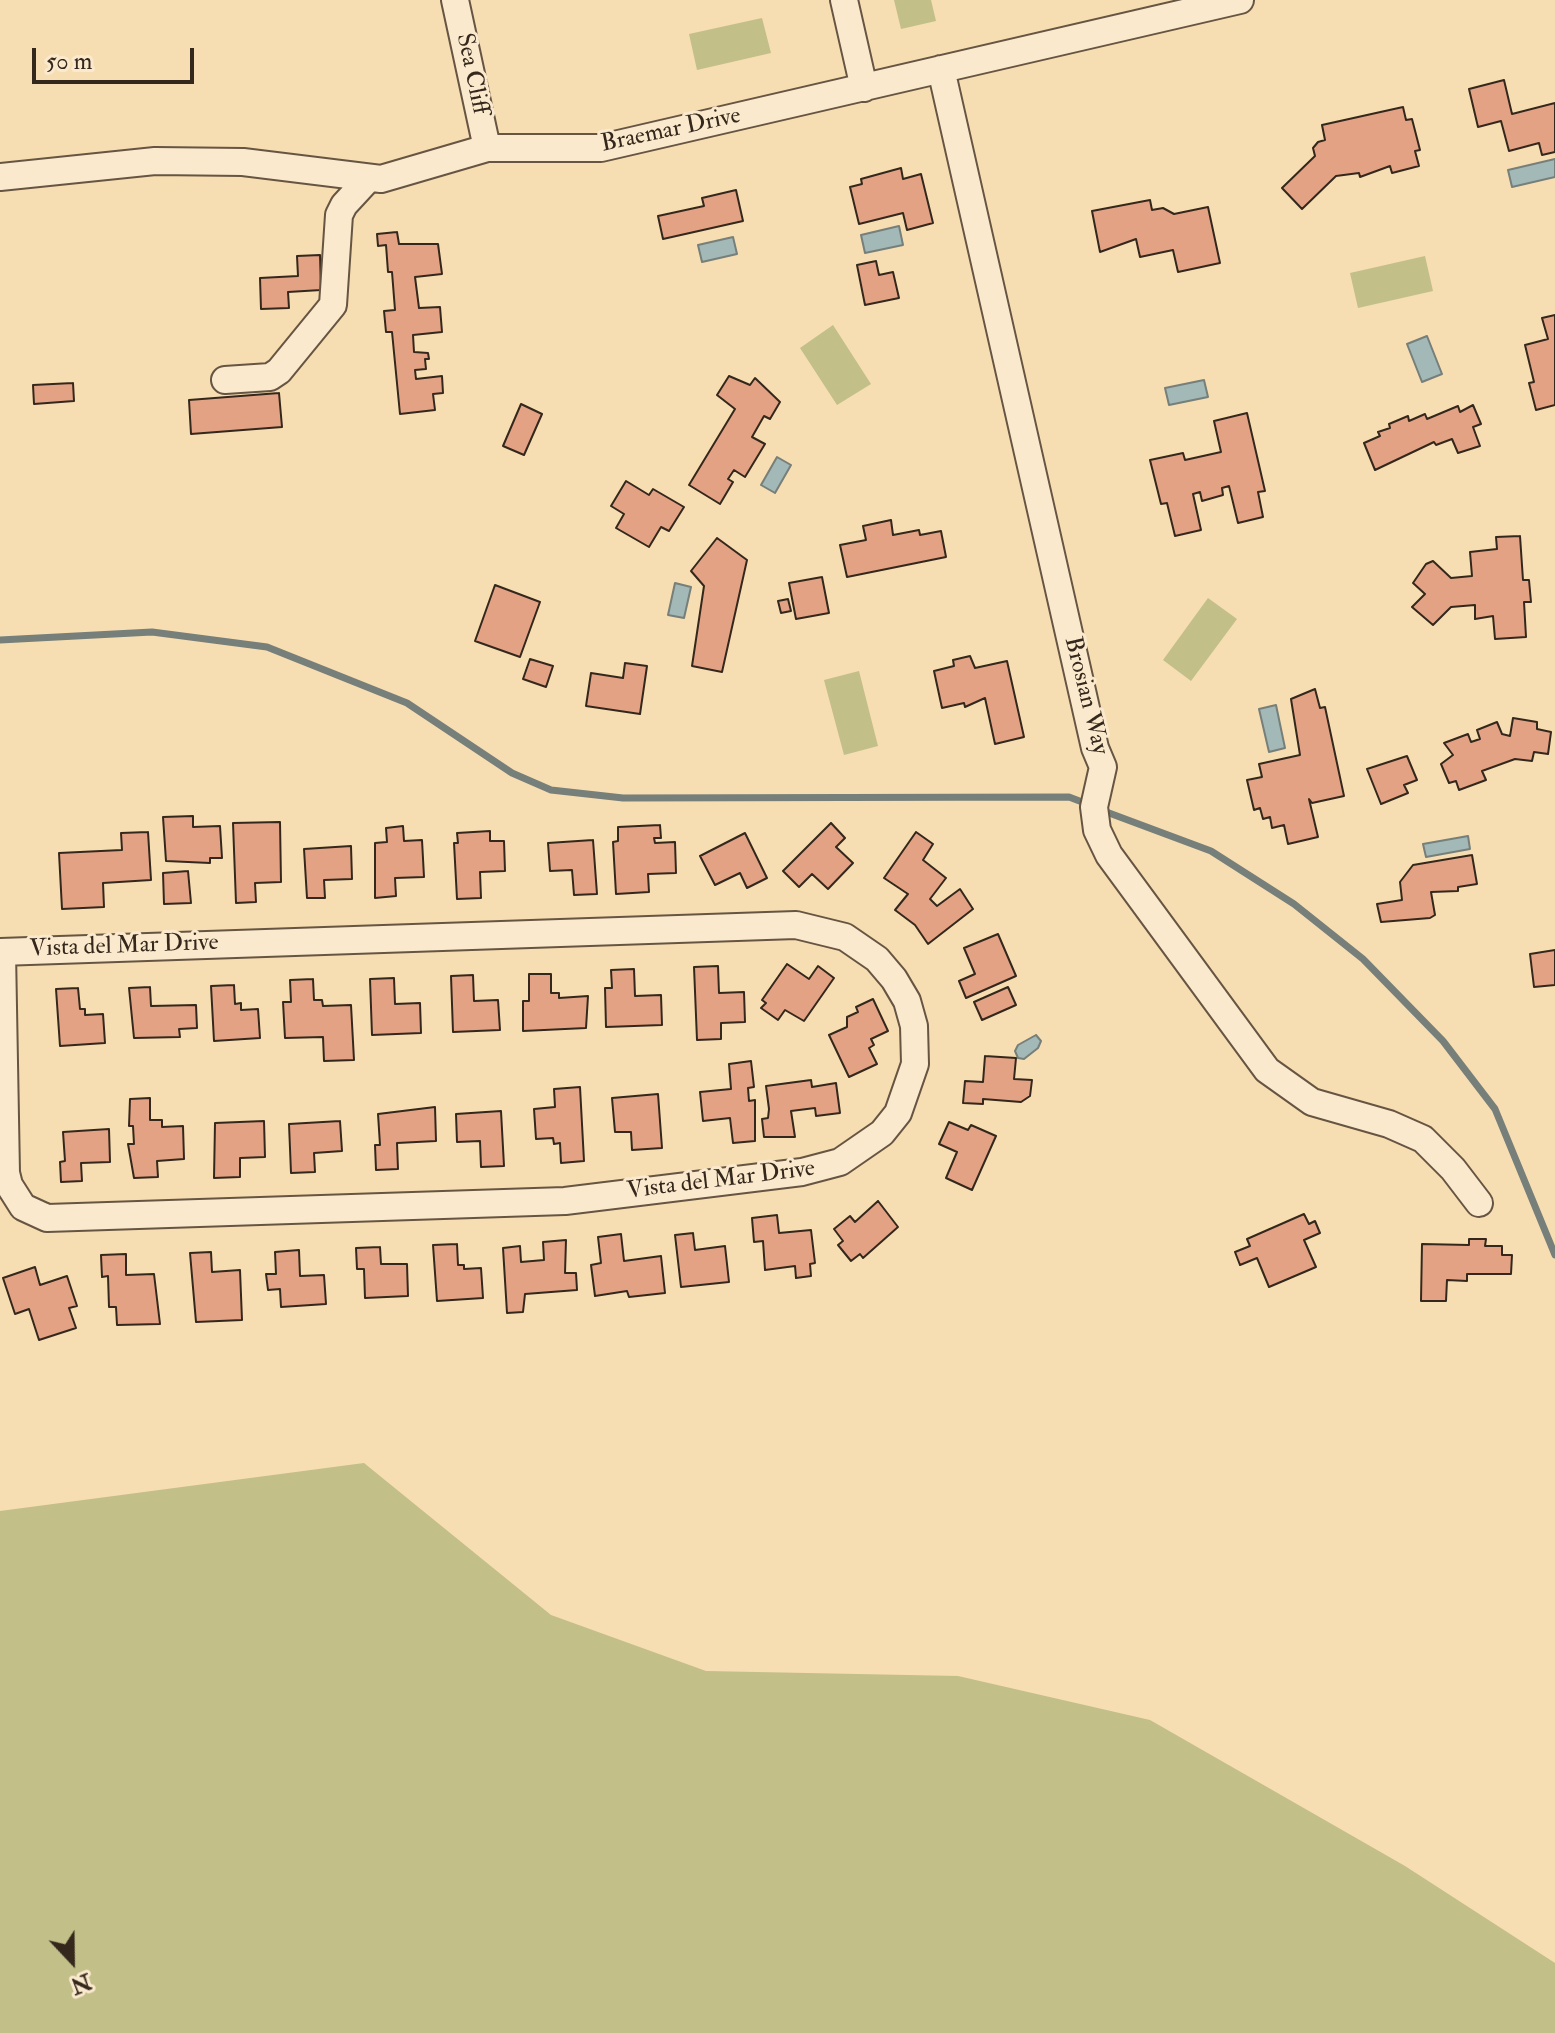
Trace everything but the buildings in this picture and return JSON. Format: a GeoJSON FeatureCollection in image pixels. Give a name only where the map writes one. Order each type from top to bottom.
{"type":"FeatureCollection","features":[{"type":"Feature","properties":{"kind":"street","name":"Sea Cliff"},"geometry":{"type":"LineString","coordinates":[[455,0],[487,148]]}},
{"type":"Feature","properties":{"kind":"street"},"geometry":{"type":"LineString","coordinates":[[844,0],[864,88]]}},
{"type":"Feature","properties":{"kind":"street","name":"Braemar Drive"},"geometry":{"type":"LineString","coordinates":[[0,177],[155,161],[243,162],[381,179],[487,148],[601,148],[1240,0]]}},
{"type":"Feature","properties":{"kind":"street","name":"Brosian Way"},"geometry":{"type":"LineString","coordinates":[[941,69],[1092,733],[1103,767],[1094,807],[1097,830],[1118,868],[1267,1070],[1312,1102],[1389,1124],[1423,1139],[1453,1169],[1479,1203]]}},
{"type":"Feature","properties":{"kind":"street"},"geometry":{"type":"LineString","coordinates":[[225,380],[270,377],[279,371],[333,305],[339,215],[344,205],[369,178]]}},
{"type":"Feature","properties":{"kind":"street","name":"Vista del Mar Drive"},"geometry":{"type":"LineString","coordinates":[[796,925],[845,937],[877,959],[894,979],[914,1026],[915,1064],[898,1113],[882,1133],[840,1162],[802,1172],[565,1201],[47,1218],[23,1207],[9,1185],[6,1173],[1,952],[796,925]]}},
{"type":"Feature","properties":{"kind":"shaded area"},"geometry":{"type":"Polygon","coordinates":[[[894,0],[931,0],[936,21],[901,29],[894,0]]]}},
{"type":"Feature","properties":{"kind":"shaded area"},"geometry":{"type":"Polygon","coordinates":[[[762,18],[771,53],[697,70],[689,34],[762,18]]]}},
{"type":"Feature","properties":{"kind":"shaded area"},"geometry":{"type":"Polygon","coordinates":[[[1425,256],[1433,291],[1358,308],[1350,273],[1425,256]]]}},
{"type":"Feature","properties":{"kind":"shaded area"},"geometry":{"type":"Polygon","coordinates":[[[833,325],[871,384],[837,405],[800,348],[833,325]]]}},
{"type":"Feature","properties":{"kind":"shaded area"},"geometry":{"type":"Polygon","coordinates":[[[1208,598],[1237,619],[1191,681],[1163,660],[1208,598]]]}},
{"type":"Feature","properties":{"kind":"shaded area"},"geometry":{"type":"Polygon","coordinates":[[[859,671],[878,746],[844,755],[824,680],[859,671]]]}},
{"type":"Feature","properties":{"kind":"shaded area"},"geometry":{"type":"Polygon","coordinates":[[[364,1463],[551,1615],[706,1671],[958,1676],[1150,1720],[1405,1866],[1555,1963],[1555,2033],[0,2033],[0,1511],[364,1463]]]}},
{"type":"Feature","properties":{"kind":"water"},"geometry":{"type":"Polygon","coordinates":[[[1555,159],[1555,177],[1512,187],[1508,170],[1555,159]]]}},
{"type":"Feature","properties":{"kind":"water"},"geometry":{"type":"Polygon","coordinates":[[[899,226],[903,245],[865,253],[861,235],[899,226]]]}},
{"type":"Feature","properties":{"kind":"water"},"geometry":{"type":"Polygon","coordinates":[[[733,237],[737,254],[702,262],[698,245],[733,237]]]}},
{"type":"Feature","properties":{"kind":"water"},"geometry":{"type":"Polygon","coordinates":[[[1427,336],[1442,374],[1422,382],[1407,344],[1427,336]]]}},
{"type":"Feature","properties":{"kind":"water"},"geometry":{"type":"Polygon","coordinates":[[[1204,380],[1208,397],[1169,405],[1165,388],[1204,380]]]}},
{"type":"Feature","properties":{"kind":"water"},"geometry":{"type":"Polygon","coordinates":[[[777,457],[791,465],[775,493],[761,485],[777,457]]]}},
{"type":"Feature","properties":{"kind":"water"},"geometry":{"type":"Polygon","coordinates":[[[675,583],[691,587],[684,618],[668,615],[675,583]]]}},
{"type":"Feature","properties":{"kind":"water"},"geometry":{"type":"Polygon","coordinates":[[[1276,705],[1285,748],[1269,752],[1259,709],[1276,705]]]}},
{"type":"Feature","properties":{"kind":"water"},"geometry":{"type":"Polygon","coordinates":[[[1468,836],[1470,849],[1426,857],[1423,844],[1468,836]]]}},
{"type":"Feature","properties":{"kind":"water"},"geometry":{"type":"Polygon","coordinates":[[[1036,1035],[1041,1041],[1038,1048],[1024,1059],[1018,1058],[1015,1051],[1018,1045],[1036,1035]]]}},
{"type":"Feature","properties":{"kind":"waterway"},"geometry":{"type":"LineString","coordinates":[[0,640],[152,632],[267,647],[407,703],[512,773],[551,790],[623,798],[1069,797],[1090,805]]}},
{"type":"Feature","properties":{"kind":"waterway"},"geometry":{"type":"LineString","coordinates":[[1101,810],[1211,851],[1294,904],[1363,959],[1443,1041],[1495,1109],[1555,1255]]}}]}
